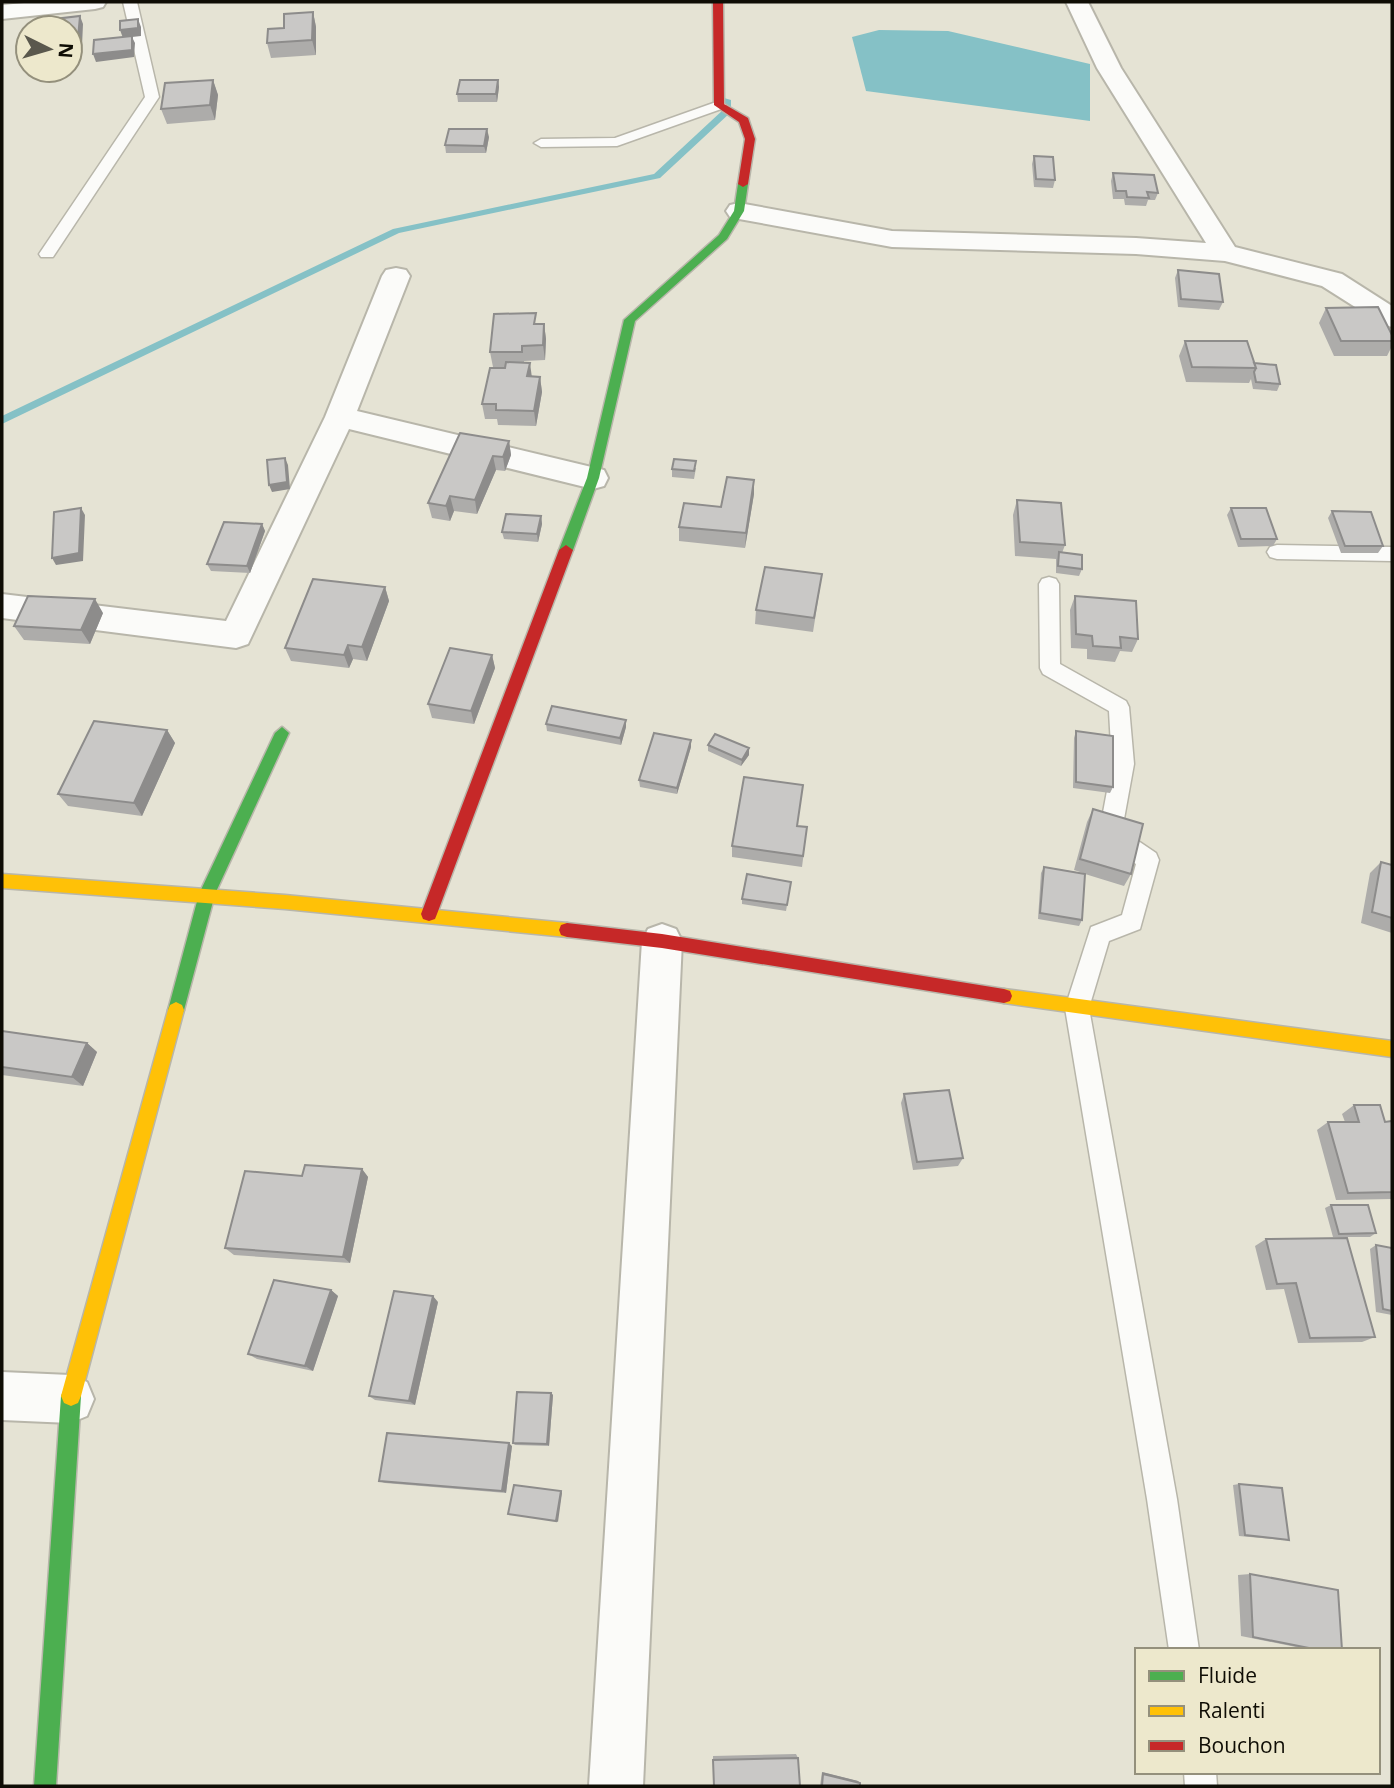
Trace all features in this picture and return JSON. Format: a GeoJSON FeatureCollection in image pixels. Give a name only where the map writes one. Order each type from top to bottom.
{"type":"FeatureCollection","features":[{"type":"Feature","properties":{"kind":"street"},"geometry":{"type":"LineString","coordinates":[[2,12],[95,2]]}},
{"type":"Feature","properties":{"kind":"street"},"geometry":{"type":"LineString","coordinates":[[429,914],[593,478],[630,320],[723,237],[739,211],[750,139],[744,120],[719,105],[718,2]]}},
{"type":"Feature","properties":{"kind":"street"},"geometry":{"type":"LineString","coordinates":[[1077,2],[1109,68],[1225,253]]}},
{"type":"Feature","properties":{"kind":"street"},"geometry":{"type":"LineString","coordinates":[[739,211],[892,239],[1136,246],[1225,253],[1332,280],[1392,317]]}},
{"type":"Feature","properties":{"kind":"street"},"geometry":{"type":"LineString","coordinates":[[2,606],[236,635],[340,417],[396,276]]}},
{"type":"Feature","properties":{"kind":"street"},"geometry":{"type":"LineString","coordinates":[[340,417],[593,478]]}},
{"type":"Feature","properties":{"kind":"street"},"geometry":{"type":"LineString","coordinates":[[45,1786],[70,1399],[207,894],[282,733]]}},
{"type":"Feature","properties":{"kind":"street"},"geometry":{"type":"LineString","coordinates":[[2,881],[207,894],[429,914],[662,941],[1077,1008],[1392,1049]]}},
{"type":"Feature","properties":{"kind":"street"},"geometry":{"type":"LineString","coordinates":[[616,1786],[662,941]]}},
{"type":"Feature","properties":{"kind":"street"},"geometry":{"type":"LineString","coordinates":[[2,1396],[70,1399]]}},
{"type":"Feature","properties":{"kind":"lane"},"geometry":{"type":"LineString","coordinates":[[47,254],[152,97],[130,2]]}},
{"type":"Feature","properties":{"kind":"lane"},"geometry":{"type":"LineString","coordinates":[[541,144],[617,142],[719,105]]}},
{"type":"Feature","properties":{"kind":"lane"},"geometry":{"type":"LineString","coordinates":[[1277,552],[1392,554]]}},
{"type":"Feature","properties":{"kind":"lane"},"geometry":{"type":"LineString","coordinates":[[1049,584],[1050,668],[1119,707],[1123,764],[1110,834],[1148,860],[1132,922],[1099,934],[1077,1008],[1162,1499],[1184,1648]]}},
{"type":"Feature","properties":{"kind":"water"},"geometry":{"type":"Polygon","coordinates":[[[879,30],[948,31],[1090,64],[1090,121],[866,91],[852,37],[879,30]]]}},
{"type":"Feature","properties":{"kind":"building"},"geometry":{"type":"Polygon","coordinates":[[[313,12],[312,40],[267,43],[268,29],[284,28],[284,14],[313,12]]]}},
{"type":"Feature","properties":{"kind":"building"},"geometry":{"type":"Polygon","coordinates":[[[138,19],[138,28],[120,30],[120,21],[138,19]]]}},
{"type":"Feature","properties":{"kind":"building"},"geometry":{"type":"Polygon","coordinates":[[[132,36],[132,50],[93,54],[94,40],[132,36]]]}},
{"type":"Feature","properties":{"kind":"building"},"geometry":{"type":"Polygon","coordinates":[[[213,80],[210,105],[161,109],[165,83],[213,80]]]}},
{"type":"Feature","properties":{"kind":"building"},"geometry":{"type":"Polygon","coordinates":[[[460,80],[498,80],[496,94],[457,94],[460,80]]]}},
{"type":"Feature","properties":{"kind":"building"},"geometry":{"type":"Polygon","coordinates":[[[449,129],[487,129],[484,146],[445,145],[449,129]]]}},
{"type":"Feature","properties":{"kind":"building"},"geometry":{"type":"Polygon","coordinates":[[[1034,156],[1053,157],[1055,180],[1036,179],[1034,156]]]}},
{"type":"Feature","properties":{"kind":"building"},"geometry":{"type":"Polygon","coordinates":[[[1113,173],[1154,175],[1158,193],[1147,192],[1149,198],[1127,197],[1126,191],[1116,191],[1113,173]]]}},
{"type":"Feature","properties":{"kind":"building"},"geometry":{"type":"Polygon","coordinates":[[[1178,270],[1219,274],[1223,302],[1181,299],[1178,270]]]}},
{"type":"Feature","properties":{"kind":"building"},"geometry":{"type":"Polygon","coordinates":[[[1378,307],[1392,335],[1392,341],[1341,341],[1326,308],[1378,307]]]}},
{"type":"Feature","properties":{"kind":"building"},"geometry":{"type":"Polygon","coordinates":[[[536,313],[534,324],[544,324],[543,345],[522,346],[522,352],[490,352],[494,314],[536,313]]]}},
{"type":"Feature","properties":{"kind":"building"},"geometry":{"type":"Polygon","coordinates":[[[1185,341],[1247,341],[1256,368],[1192,367],[1185,341]]]}},
{"type":"Feature","properties":{"kind":"building"},"geometry":{"type":"Polygon","coordinates":[[[506,362],[530,363],[527,376],[540,377],[534,411],[496,410],[496,404],[482,404],[490,368],[505,368],[506,362]]]}},
{"type":"Feature","properties":{"kind":"building"},"geometry":{"type":"Polygon","coordinates":[[[1254,363],[1276,365],[1280,384],[1256,382],[1254,363]]]}},
{"type":"Feature","properties":{"kind":"building"},"geometry":{"type":"Polygon","coordinates":[[[460,433],[509,441],[503,457],[493,456],[475,500],[450,496],[446,506],[428,503],[460,433]]]}},
{"type":"Feature","properties":{"kind":"building"},"geometry":{"type":"Polygon","coordinates":[[[285,458],[287,482],[269,485],[267,460],[285,458]]]}},
{"type":"Feature","properties":{"kind":"building"},"geometry":{"type":"Polygon","coordinates":[[[674,459],[696,461],[694,471],[672,469],[674,459]]]}},
{"type":"Feature","properties":{"kind":"building"},"geometry":{"type":"Polygon","coordinates":[[[727,477],[754,480],[746,533],[679,527],[684,503],[721,507],[727,477]]]}},
{"type":"Feature","properties":{"kind":"building"},"geometry":{"type":"Polygon","coordinates":[[[1017,500],[1061,503],[1065,545],[1020,542],[1017,500]]]}},
{"type":"Feature","properties":{"kind":"building"},"geometry":{"type":"Polygon","coordinates":[[[81,508],[79,553],[52,558],[54,512],[81,508]]]}},
{"type":"Feature","properties":{"kind":"building"},"geometry":{"type":"Polygon","coordinates":[[[1231,508],[1266,508],[1277,539],[1241,539],[1231,508]]]}},
{"type":"Feature","properties":{"kind":"building"},"geometry":{"type":"Polygon","coordinates":[[[1332,511],[1371,512],[1383,546],[1345,546],[1332,511]]]}},
{"type":"Feature","properties":{"kind":"building"},"geometry":{"type":"Polygon","coordinates":[[[506,514],[541,516],[537,534],[502,532],[506,514]]]}},
{"type":"Feature","properties":{"kind":"building"},"geometry":{"type":"Polygon","coordinates":[[[224,522],[262,524],[247,566],[207,564],[224,522]]]}},
{"type":"Feature","properties":{"kind":"building"},"geometry":{"type":"Polygon","coordinates":[[[1059,552],[1082,555],[1082,569],[1058,566],[1059,552]]]}},
{"type":"Feature","properties":{"kind":"building"},"geometry":{"type":"Polygon","coordinates":[[[765,567],[822,574],[814,618],[756,610],[765,567]]]}},
{"type":"Feature","properties":{"kind":"building"},"geometry":{"type":"Polygon","coordinates":[[[313,579],[385,587],[362,647],[348,645],[344,655],[285,648],[313,579]]]}},
{"type":"Feature","properties":{"kind":"building"},"geometry":{"type":"Polygon","coordinates":[[[28,596],[95,599],[81,630],[14,626],[28,596]]]}},
{"type":"Feature","properties":{"kind":"building"},"geometry":{"type":"Polygon","coordinates":[[[1075,596],[1136,601],[1138,639],[1120,637],[1121,648],[1093,646],[1092,636],[1076,634],[1075,596]]]}},
{"type":"Feature","properties":{"kind":"building"},"geometry":{"type":"Polygon","coordinates":[[[450,648],[492,655],[471,711],[428,704],[450,648]]]}},
{"type":"Feature","properties":{"kind":"building"},"geometry":{"type":"Polygon","coordinates":[[[552,706],[626,720],[620,738],[546,724],[552,706]]]}},
{"type":"Feature","properties":{"kind":"building"},"geometry":{"type":"Polygon","coordinates":[[[94,721],[167,730],[134,803],[58,794],[94,721]]]}},
{"type":"Feature","properties":{"kind":"building"},"geometry":{"type":"Polygon","coordinates":[[[1076,731],[1113,736],[1113,787],[1076,782],[1076,731]]]}},
{"type":"Feature","properties":{"kind":"building"},"geometry":{"type":"Polygon","coordinates":[[[654,733],[691,740],[677,788],[639,780],[654,733]]]}},
{"type":"Feature","properties":{"kind":"building"},"geometry":{"type":"Polygon","coordinates":[[[715,734],[749,748],[742,760],[708,745],[715,734]]]}},
{"type":"Feature","properties":{"kind":"building"},"geometry":{"type":"Polygon","coordinates":[[[744,777],[803,785],[797,826],[807,827],[803,856],[732,846],[744,777]]]}},
{"type":"Feature","properties":{"kind":"building"},"geometry":{"type":"Polygon","coordinates":[[[1093,809],[1143,824],[1131,874],[1080,859],[1093,809]]]}},
{"type":"Feature","properties":{"kind":"building"},"geometry":{"type":"Polygon","coordinates":[[[1381,862],[1392,865],[1392,918],[1372,912],[1381,862]]]}},
{"type":"Feature","properties":{"kind":"building"},"geometry":{"type":"Polygon","coordinates":[[[1044,867],[1085,874],[1082,920],[1040,913],[1044,867]]]}},
{"type":"Feature","properties":{"kind":"building"},"geometry":{"type":"Polygon","coordinates":[[[747,874],[791,882],[787,905],[742,899],[747,874]]]}},
{"type":"Feature","properties":{"kind":"building"},"geometry":{"type":"Polygon","coordinates":[[[2,1031],[87,1043],[72,1077],[2,1067],[2,1031]]]}},
{"type":"Feature","properties":{"kind":"building"},"geometry":{"type":"Polygon","coordinates":[[[949,1090],[963,1158],[917,1162],[904,1094],[949,1090]]]}},
{"type":"Feature","properties":{"kind":"building"},"geometry":{"type":"Polygon","coordinates":[[[1354,1105],[1380,1105],[1385,1122],[1392,1121],[1392,1192],[1348,1193],[1328,1122],[1359,1122],[1354,1105]]]}},
{"type":"Feature","properties":{"kind":"building"},"geometry":{"type":"Polygon","coordinates":[[[305,1165],[362,1169],[343,1257],[225,1248],[245,1171],[302,1176],[305,1165]]]}},
{"type":"Feature","properties":{"kind":"building"},"geometry":{"type":"Polygon","coordinates":[[[1331,1205],[1368,1205],[1376,1233],[1339,1234],[1331,1205]]]}},
{"type":"Feature","properties":{"kind":"building"},"geometry":{"type":"Polygon","coordinates":[[[1347,1238],[1375,1337],[1310,1338],[1296,1283],[1277,1284],[1266,1239],[1347,1238]]]}},
{"type":"Feature","properties":{"kind":"building"},"geometry":{"type":"Polygon","coordinates":[[[1376,1245],[1392,1248],[1392,1311],[1383,1309],[1376,1245]]]}},
{"type":"Feature","properties":{"kind":"building"},"geometry":{"type":"Polygon","coordinates":[[[274,1280],[331,1290],[305,1366],[248,1354],[274,1280]]]}},
{"type":"Feature","properties":{"kind":"building"},"geometry":{"type":"Polygon","coordinates":[[[394,1291],[433,1296],[409,1401],[369,1396],[394,1291]]]}},
{"type":"Feature","properties":{"kind":"building"},"geometry":{"type":"Polygon","coordinates":[[[517,1392],[551,1393],[547,1444],[513,1443],[517,1392]]]}},
{"type":"Feature","properties":{"kind":"building"},"geometry":{"type":"Polygon","coordinates":[[[387,1433],[509,1443],[502,1491],[379,1481],[387,1433]]]}},
{"type":"Feature","properties":{"kind":"building"},"geometry":{"type":"Polygon","coordinates":[[[1239,1484],[1282,1488],[1289,1540],[1245,1535],[1239,1484]]]}},
{"type":"Feature","properties":{"kind":"building"},"geometry":{"type":"Polygon","coordinates":[[[514,1485],[561,1491],[556,1521],[508,1514],[514,1485]]]}},
{"type":"Feature","properties":{"kind":"building"},"geometry":{"type":"Polygon","coordinates":[[[1250,1574],[1338,1590],[1342,1648],[1309,1648],[1253,1637],[1250,1574]]]}},
{"type":"Feature","properties":{"kind":"building"},"geometry":{"type":"Polygon","coordinates":[[[798,1758],[800,1786],[714,1786],[713,1760],[798,1758]]]}},
{"type":"Feature","properties":{"kind":"building"},"geometry":{"type":"Polygon","coordinates":[[[823,1774],[860,1783],[860,1786],[822,1786],[823,1774]]]}},
{"type":"Feature","properties":{"kind":"waterway"},"geometry":{"type":"LineString","coordinates":[[2,420],[396,231],[657,176],[728,110],[727,100]]}},
{"type":"Feature","properties":{"kind":"traffic: fast"},"geometry":{"type":"LineString","coordinates":[[566,550],[593,478],[630,320],[723,237],[739,211],[743,184]]}},
{"type":"Feature","properties":{"kind":"traffic: fast"},"geometry":{"type":"LineString","coordinates":[[176,1010],[207,894],[282,733]]}},
{"type":"Feature","properties":{"kind":"traffic: fast"},"geometry":{"type":"LineString","coordinates":[[45,1786],[71,1396]]}},
{"type":"Feature","properties":{"kind":"traffic: slow"},"geometry":{"type":"LineString","coordinates":[[2,881],[285,902],[567,930]]}},
{"type":"Feature","properties":{"kind":"traffic: slow"},"geometry":{"type":"LineString","coordinates":[[1004,996],[1392,1049]]}},
{"type":"Feature","properties":{"kind":"traffic: slow"},"geometry":{"type":"LineString","coordinates":[[71,1396],[176,1010]]}},
{"type":"Feature","properties":{"kind":"traffic: jam"},"geometry":{"type":"LineString","coordinates":[[718,2],[719,105],[744,120],[750,139],[743,184]]}},
{"type":"Feature","properties":{"kind":"traffic: jam"},"geometry":{"type":"LineString","coordinates":[[429,914],[566,550]]}},
{"type":"Feature","properties":{"kind":"traffic: jam"},"geometry":{"type":"LineString","coordinates":[[567,930],[662,941],[1004,996]]}}]}
